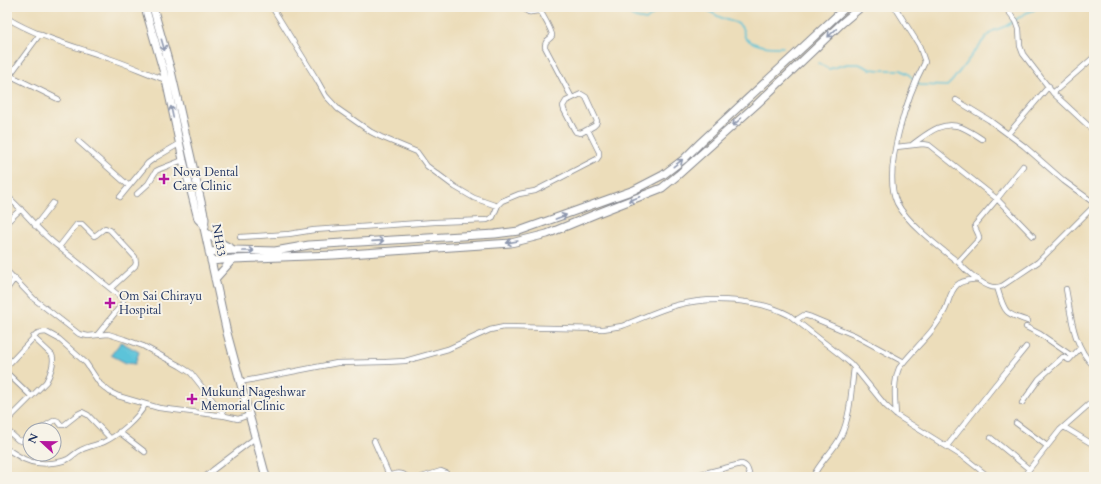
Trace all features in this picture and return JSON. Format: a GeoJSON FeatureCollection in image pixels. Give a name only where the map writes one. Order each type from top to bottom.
{"type":"FeatureCollection","features":[{"type":"Feature","properties":{"kind":"main road"},"geometry":{"type":"LineString","coordinates":[[145,7],[166,80],[179,144],[198,219],[205,229],[218,241],[235,250]]}},
{"type":"Feature","properties":{"kind":"main road","name":"NH33"},"geometry":{"type":"LineString","coordinates":[[153,7],[171,71],[205,219],[205,229],[209,252],[227,334],[266,477]]}},
{"type":"Feature","properties":{"kind":"main road"},"geometry":{"type":"LineString","coordinates":[[209,252],[235,250],[275,251],[310,245],[494,234],[519,231],[634,190],[663,175],[684,159],[846,7]]}},
{"type":"Feature","properties":{"kind":"main road"},"geometry":{"type":"LineString","coordinates":[[211,261],[334,255],[511,243],[547,234],[662,188],[861,7]]}},
{"type":"Feature","properties":{"kind":"main road"},"geometry":{"type":"LineString","coordinates":[[215,279],[233,259]]}},
{"type":"Feature","properties":{"kind":"street"},"geometry":{"type":"LineString","coordinates":[[272,7],[330,102],[371,132],[417,152],[427,166],[456,187],[474,198],[497,206]]}},
{"type":"Feature","properties":{"kind":"street"},"geometry":{"type":"LineString","coordinates":[[524,7],[528,12],[540,12],[552,33],[545,43],[545,47],[572,98]]}},
{"type":"Feature","properties":{"kind":"street"},"geometry":{"type":"LineString","coordinates":[[895,7],[919,45],[925,62],[912,89],[896,147],[893,162],[894,195],[910,221],[958,262],[963,269],[990,286],[997,288],[1038,262],[1094,205],[1024,146],[989,120],[956,100]]}},
{"type":"Feature","properties":{"kind":"street"},"geometry":{"type":"LineString","coordinates":[[1005,7],[1014,19],[1020,33],[1020,46],[1023,54],[1053,93],[1094,131]]}},
{"type":"Feature","properties":{"kind":"street"},"geometry":{"type":"LineString","coordinates":[[7,18],[40,34],[81,50],[113,60],[166,80]]}},
{"type":"Feature","properties":{"kind":"street"},"geometry":{"type":"LineString","coordinates":[[40,34],[9,75],[58,99]]}},
{"type":"Feature","properties":{"kind":"street"},"geometry":{"type":"LineString","coordinates":[[1053,93],[1093,60]]}},
{"type":"Feature","properties":{"kind":"street"},"geometry":{"type":"LineString","coordinates":[[1008,134],[1049,86]]}},
{"type":"Feature","properties":{"kind":"street"},"geometry":{"type":"LineString","coordinates":[[580,94],[584,95],[597,122],[588,130],[581,133],[576,132],[564,110],[564,103],[572,98],[580,94]]}},
{"type":"Feature","properties":{"kind":"street"},"geometry":{"type":"LineString","coordinates":[[911,145],[939,127],[949,125],[961,127],[982,139]]}},
{"type":"Feature","properties":{"kind":"street"},"geometry":{"type":"LineString","coordinates":[[240,237],[288,234],[314,230],[487,220],[493,217],[497,206],[502,201],[519,194],[535,191],[597,159],[599,152],[588,130]]}},
{"type":"Feature","properties":{"kind":"street"},"geometry":{"type":"LineString","coordinates":[[78,141],[129,186]]}},
{"type":"Feature","properties":{"kind":"street"},"geometry":{"type":"LineString","coordinates":[[120,197],[148,163],[179,144]]}},
{"type":"Feature","properties":{"kind":"street"},"geometry":{"type":"LineString","coordinates":[[896,147],[923,144],[928,145],[997,199],[1033,236]]}},
{"type":"Feature","properties":{"kind":"street"},"geometry":{"type":"LineString","coordinates":[[137,194],[148,184],[156,171],[183,160]]}},
{"type":"Feature","properties":{"kind":"street"},"geometry":{"type":"LineString","coordinates":[[958,262],[978,240],[979,236],[975,225],[1023,166]]}},
{"type":"Feature","properties":{"kind":"street"},"geometry":{"type":"LineString","coordinates":[[7,196],[50,241],[122,298],[122,303],[98,334]]}},
{"type":"Feature","properties":{"kind":"street"},"geometry":{"type":"LineString","coordinates":[[35,226],[53,203]]}},
{"type":"Feature","properties":{"kind":"street"},"geometry":{"type":"LineString","coordinates":[[7,222],[21,209]]}},
{"type":"Feature","properties":{"kind":"street"},"geometry":{"type":"LineString","coordinates":[[59,247],[79,223],[82,224],[94,236],[105,228],[110,230],[135,257],[136,263],[135,266],[110,288]]}},
{"type":"Feature","properties":{"kind":"street"},"geometry":{"type":"LineString","coordinates":[[7,271],[34,299],[80,334],[88,336],[108,334],[124,339],[143,346],[180,366],[195,377],[225,416]]}},
{"type":"Feature","properties":{"kind":"street"},"geometry":{"type":"LineString","coordinates":[[7,289],[15,278]]}},
{"type":"Feature","properties":{"kind":"street"},"geometry":{"type":"LineString","coordinates":[[896,414],[896,379],[899,368],[937,324],[946,308],[951,294],[957,285],[962,282],[978,279]]}},
{"type":"Feature","properties":{"kind":"street"},"geometry":{"type":"LineString","coordinates":[[997,288],[1005,311],[1028,321]]}},
{"type":"Feature","properties":{"kind":"street"},"geometry":{"type":"LineString","coordinates":[[1066,288],[1075,334],[1080,348],[1085,357],[1094,366]]}},
{"type":"Feature","properties":{"kind":"street"},"geometry":{"type":"LineString","coordinates":[[240,382],[337,363],[404,361],[448,348],[496,328],[613,328],[678,305],[717,300],[732,300],[781,311],[796,320],[839,354],[854,368],[885,405],[896,414],[965,458],[989,477]]}},
{"type":"Feature","properties":{"kind":"street"},"geometry":{"type":"LineString","coordinates":[[796,320],[804,315],[811,317],[854,335],[904,362]]}},
{"type":"Feature","properties":{"kind":"street"},"geometry":{"type":"LineString","coordinates":[[1026,327],[1040,334],[1072,356]]}},
{"type":"Feature","properties":{"kind":"street"},"geometry":{"type":"LineString","coordinates":[[7,366],[33,337],[38,333],[46,332],[86,363],[95,378],[105,388],[118,396],[145,405],[164,409],[225,416],[238,419],[249,415]]}},
{"type":"Feature","properties":{"kind":"street"},"geometry":{"type":"LineString","coordinates":[[7,421],[48,379],[54,358],[50,352],[33,337]]}},
{"type":"Feature","properties":{"kind":"street"},"geometry":{"type":"LineString","coordinates":[[947,446],[1026,347]]}},
{"type":"Feature","properties":{"kind":"street"},"geometry":{"type":"LineString","coordinates":[[1022,403],[1039,379],[1063,357],[1068,360],[1080,348]]}},
{"type":"Feature","properties":{"kind":"street"},"geometry":{"type":"LineString","coordinates":[[813,477],[819,466],[839,440],[844,429],[848,414],[854,368]]}},
{"type":"Feature","properties":{"kind":"street"},"geometry":{"type":"LineString","coordinates":[[7,373],[31,396]]}},
{"type":"Feature","properties":{"kind":"street"},"geometry":{"type":"LineString","coordinates":[[1023,477],[1060,430],[1094,400]]}},
{"type":"Feature","properties":{"kind":"street"},"geometry":{"type":"LineString","coordinates":[[7,449],[25,460],[37,463],[48,463],[68,459],[80,450],[103,442],[119,432],[138,414],[145,405]]}},
{"type":"Feature","properties":{"kind":"street"},"geometry":{"type":"LineString","coordinates":[[62,425],[64,426],[82,412],[88,415],[110,438]]}},
{"type":"Feature","properties":{"kind":"street"},"geometry":{"type":"LineString","coordinates":[[1016,422],[1047,446]]}},
{"type":"Feature","properties":{"kind":"street"},"geometry":{"type":"LineString","coordinates":[[1064,427],[1094,445]]}},
{"type":"Feature","properties":{"kind":"street"},"geometry":{"type":"LineString","coordinates":[[119,432],[145,452]]}},
{"type":"Feature","properties":{"kind":"street"},"geometry":{"type":"LineString","coordinates":[[8,433],[19,441],[22,440]]}},
{"type":"Feature","properties":{"kind":"street"},"geometry":{"type":"LineString","coordinates":[[205,477],[255,438]]}},
{"type":"Feature","properties":{"kind":"street"},"geometry":{"type":"LineString","coordinates":[[991,438],[1029,469]]}},
{"type":"Feature","properties":{"kind":"street"},"geometry":{"type":"LineString","coordinates":[[374,441],[387,476],[399,473],[404,474],[407,477]]}},
{"type":"Feature","properties":{"kind":"street"},"geometry":{"type":"LineString","coordinates":[[694,477],[745,464],[748,468],[750,477]]}},
{"type":"Feature","properties":{"kind":"street"},"geometry":{"type":"LineString","coordinates":[[422,477],[442,471],[447,477]]}},
{"type":"Feature","properties":{"kind":"water"},"geometry":{"type":"Polygon","coordinates":[[[121,342],[139,352],[135,364],[126,363],[111,355],[121,342]]]}},
{"type":"Feature","properties":{"kind":"waterway"},"geometry":{"type":"LineString","coordinates":[[621,7],[635,18],[646,20],[662,7]]}},
{"type":"Feature","properties":{"kind":"waterway"},"geometry":{"type":"LineString","coordinates":[[672,7],[675,9],[680,7]]}},
{"type":"Feature","properties":{"kind":"waterway"},"geometry":{"type":"LineString","coordinates":[[705,7],[716,15],[739,25],[743,30],[746,39],[751,42],[764,46],[783,47]]}},
{"type":"Feature","properties":{"kind":"waterway"},"geometry":{"type":"LineString","coordinates":[[818,63],[829,69],[847,64],[859,64],[870,69],[901,70],[920,85],[947,86],[986,37],[993,31],[1006,26],[1037,7]]}},
{"type":"Feature","properties":{"kind":"place","name":"Nova Dental Care Clinic"},"geometry":{"type":"Point","coordinates":[164,179]}},
{"type":"Feature","properties":{"kind":"place","name":"Om Sai Chirayu Hospital"},"geometry":{"type":"Point","coordinates":[110,303]}},
{"type":"Feature","properties":{"kind":"place","name":"Mukund Nageshwar Memorial Clinic"},"geometry":{"type":"Point","coordinates":[192,399]}}]}
